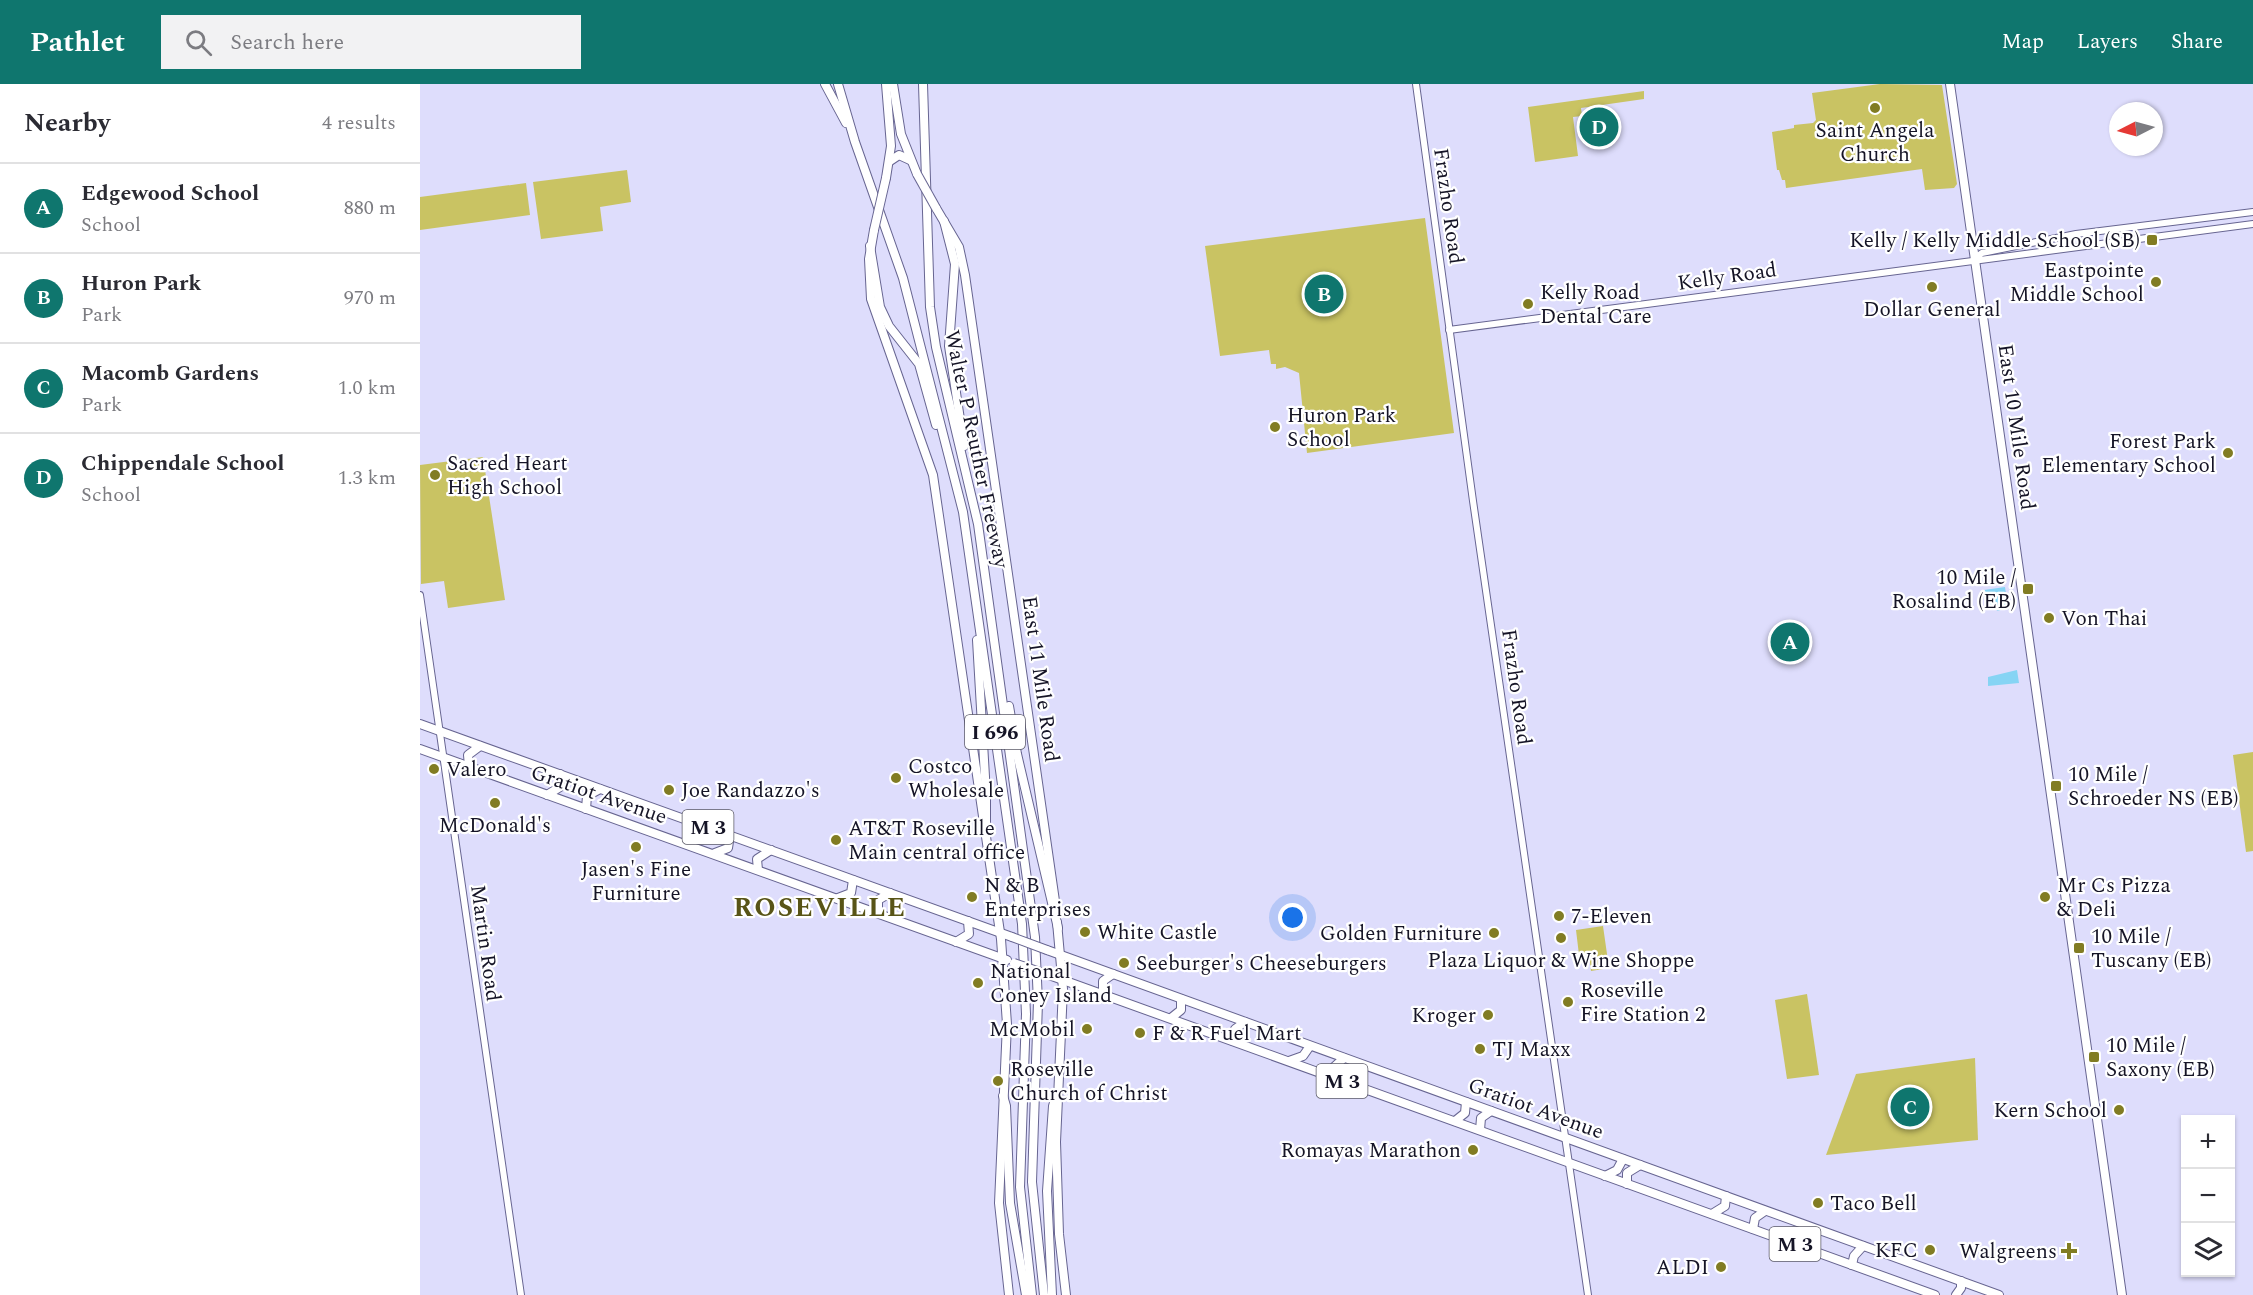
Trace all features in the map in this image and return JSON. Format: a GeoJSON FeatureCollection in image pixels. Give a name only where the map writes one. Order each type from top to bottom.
{"type":"FeatureCollection","features":[{"type":"Feature","properties":{"kind":"highway"},"geometry":{"type":"LineString","coordinates":[[825,84],[855,142]]}},
{"type":"Feature","properties":{"kind":"highway"},"geometry":{"type":"LineString","coordinates":[[838,84],[855,142]]}},
{"type":"Feature","properties":{"kind":"highway"},"geometry":{"type":"LineString","coordinates":[[923,84],[925,110]]}},
{"type":"Feature","properties":{"kind":"highway"},"geometry":{"type":"LineString","coordinates":[[925,110],[928,84]]}},
{"type":"Feature","properties":{"kind":"highway","name":"Walter P Reuther Freeway"},"geometry":{"type":"LineString","coordinates":[[925,110],[930,307],[936,347],[979,531],[1038,965],[1032,1182],[1035,1230],[1044,1295]]}},
{"type":"Feature","properties":{"kind":"highway","name":"Walter P Reuther Freeway"},"geometry":{"type":"LineString","coordinates":[[855,142],[903,278],[952,463],[968,541],[1023,934],[1026,1014],[1020,1187],[1032,1295]]}},
{"type":"Feature","properties":{"kind":"highway"},"geometry":{"type":"LineString","coordinates":[[944,221],[955,264],[949,346],[965,464]]}},
{"type":"Feature","properties":{"kind":"highway"},"geometry":{"type":"LineString","coordinates":[[870,246],[880,307],[890,326],[919,364],[937,427],[952,463]]}},
{"type":"Feature","properties":{"kind":"highway"},"geometry":{"type":"LineString","coordinates":[[968,541],[968,577],[975,626],[984,747],[986,832]]}},
{"type":"Feature","properties":{"kind":"highway"},"geometry":{"type":"LineString","coordinates":[[997,652],[1058,928]]}},
{"type":"Feature","properties":{"kind":"highway"},"geometry":{"type":"LineString","coordinates":[[1052,1295],[1047,1191],[1056,1092]]}},
{"type":"Feature","properties":{"kind":"highway"},"geometry":{"type":"LineString","coordinates":[[1003,1095],[1006,1106],[1010,1203],[1026,1295]]}},
{"type":"Feature","properties":{"kind":"main road"},"geometry":{"type":"LineString","coordinates":[[886,84],[891,161],[870,246],[870,292],[876,319],[920,432],[933,475],[1000,932],[1007,1024],[999,1203],[1009,1295]]}},
{"type":"Feature","properties":{"kind":"main road","name":"East 11 Mile Road"},"geometry":{"type":"LineString","coordinates":[[893,84],[899,125],[910,160],[959,247],[965,275],[1058,928],[1063,980],[1056,1092],[1059,1234],[1066,1295]]}},
{"type":"Feature","properties":{"kind":"main road","name":"East 10 Mile Road"},"geometry":{"type":"LineString","coordinates":[[1950,84],[2050,775],[2122,1295]]}},
{"type":"Feature","properties":{"kind":"main road"},"geometry":{"type":"LineString","coordinates":[[891,161],[899,155],[910,160]]}},
{"type":"Feature","properties":{"kind":"main road","name":"Gratiot Avenue"},"geometry":{"type":"LineString","coordinates":[[420,724],[1000,932]]}},
{"type":"Feature","properties":{"kind":"main road"},"geometry":{"type":"LineString","coordinates":[[469,766],[468,755],[480,746]]}},
{"type":"Feature","properties":{"kind":"main road","name":"Gratiot Avenue"},"geometry":{"type":"LineString","coordinates":[[420,749],[1003,959]]}},
{"type":"Feature","properties":{"kind":"main road"},"geometry":{"type":"LineString","coordinates":[[547,795],[560,787],[560,774]]}},
{"type":"Feature","properties":{"kind":"main road"},"geometry":{"type":"LineString","coordinates":[[586,809],[587,796],[600,789]]}},
{"type":"Feature","properties":{"kind":"main road"},"geometry":{"type":"LineString","coordinates":[[714,854],[728,848],[729,835]]}},
{"type":"Feature","properties":{"kind":"main road"},"geometry":{"type":"LineString","coordinates":[[758,870],[757,859],[771,850]]}},
{"type":"Feature","properties":{"kind":"main road"},"geometry":{"type":"LineString","coordinates":[[838,898],[850,892],[853,879]]}},
{"type":"Feature","properties":{"kind":"main road"},"geometry":{"type":"LineString","coordinates":[[878,913],[878,900],[890,893]]}},
{"type":"Feature","properties":{"kind":"main road"},"geometry":{"type":"LineString","coordinates":[[956,942],[969,934],[968,921]]}},
{"type":"Feature","properties":{"kind":"main road","name":"M 3"},"geometry":{"type":"LineString","coordinates":[[1000,932],[1060,955]]}},
{"type":"Feature","properties":{"kind":"main road","name":"Gratiot Avenue"},"geometry":{"type":"LineString","coordinates":[[1060,955],[1999,1295]]}},
{"type":"Feature","properties":{"kind":"main road","name":"M 3"},"geometry":{"type":"LineString","coordinates":[[1003,959],[1063,980]]}},
{"type":"Feature","properties":{"kind":"main road"},"geometry":{"type":"LineString","coordinates":[[1103,994],[1103,981],[1113,974]]}},
{"type":"Feature","properties":{"kind":"main road","name":"Gratiot Avenue"},"geometry":{"type":"LineString","coordinates":[[1063,980],[1935,1295]]}},
{"type":"Feature","properties":{"kind":"main road"},"geometry":{"type":"LineString","coordinates":[[1171,1018],[1181,1010],[1181,999]]}},
{"type":"Feature","properties":{"kind":"main road"},"geometry":{"type":"LineString","coordinates":[[1233,1041],[1235,1029],[1245,1022]]}},
{"type":"Feature","properties":{"kind":"main road"},"geometry":{"type":"LineString","coordinates":[[1289,1061],[1303,1056],[1310,1046]]}},
{"type":"Feature","properties":{"kind":"main road"},"geometry":{"type":"LineString","coordinates":[[1331,1077],[1334,1067],[1344,1058]]}},
{"type":"Feature","properties":{"kind":"main road"},"geometry":{"type":"LineString","coordinates":[[1455,1121],[1465,1113],[1466,1102]]}},
{"type":"Feature","properties":{"kind":"main road"},"geometry":{"type":"LineString","coordinates":[[1480,1130],[1481,1118],[1491,1111]]}},
{"type":"Feature","properties":{"kind":"main road"},"geometry":{"type":"LineString","coordinates":[[1605,1176],[1617,1170],[1623,1159]]}},
{"type":"Feature","properties":{"kind":"main road"},"geometry":{"type":"LineString","coordinates":[[1627,1184],[1628,1173],[1640,1165]]}},
{"type":"Feature","properties":{"kind":"main road"},"geometry":{"type":"LineString","coordinates":[[1712,1214],[1725,1206],[1726,1196]]}},
{"type":"Feature","properties":{"kind":"main road"},"geometry":{"type":"LineString","coordinates":[[1753,1229],[1755,1218],[1765,1210]]}},
{"type":"Feature","properties":{"kind":"main road"},"geometry":{"type":"LineString","coordinates":[[1852,1265],[1854,1256],[1863,1246]]}},
{"type":"Feature","properties":{"kind":"main road"},"geometry":{"type":"LineString","coordinates":[[1956,1295],[1961,1288],[1961,1281]]}},
{"type":"Feature","properties":{"kind":"street","name":"Frazho Road"},"geometry":{"type":"LineString","coordinates":[[1416,84],[1449,330],[1588,1295]]}},
{"type":"Feature","properties":{"kind":"street","name":"Kelly Road"},"geometry":{"type":"LineString","coordinates":[[1974,259],[1982,253],[2062,237],[2253,212]]}},
{"type":"Feature","properties":{"kind":"street","name":"Kelly Road"},"geometry":{"type":"LineString","coordinates":[[1449,330],[2253,224]]}},
{"type":"Feature","properties":{"kind":"street"},"geometry":{"type":"LineString","coordinates":[[2081,246],[2085,242],[2104,238],[2106,234],[2101,231]]}},
{"type":"Feature","properties":{"kind":"street"},"geometry":{"type":"LineString","coordinates":[[2031,254],[2031,247],[2051,243],[2062,237]]}},
{"type":"Feature","properties":{"kind":"street","name":"Martin Road"},"geometry":{"type":"LineString","coordinates":[[420,595],[521,1295]]}},
{"type":"Feature","properties":{"kind":"shaded area"},"geometry":{"type":"Polygon","coordinates":[[[1880,84],[1942,85],[1957,184],[1954,188],[1925,190],[1922,169],[1786,188],[1785,180],[1782,180],[1777,170],[1772,132],[1794,128],[1794,125],[1813,123],[1816,120],[1812,93],[1880,84]]]}},
{"type":"Feature","properties":{"kind":"shaded area"},"geometry":{"type":"Polygon","coordinates":[[[1644,91],[1644,99],[1581,108],[1582,116],[1573,117],[1578,156],[1535,162],[1528,107],[1644,91]]]}},
{"type":"Feature","properties":{"kind":"shaded area"},"geometry":{"type":"Polygon","coordinates":[[[627,170],[631,202],[600,207],[603,231],[541,239],[533,182],[627,170]]]}},
{"type":"Feature","properties":{"kind":"shaded area"},"geometry":{"type":"Polygon","coordinates":[[[526,183],[530,215],[420,230],[420,197],[526,183]]]}},
{"type":"Feature","properties":{"kind":"shaded area"},"geometry":{"type":"Polygon","coordinates":[[[1425,218],[1454,433],[1307,453],[1299,373],[1285,367],[1276,369],[1276,364],[1271,364],[1269,350],[1220,356],[1205,246],[1425,218]]]}},
{"type":"Feature","properties":{"kind":"shaded area"},"geometry":{"type":"Polygon","coordinates":[[[483,457],[505,600],[448,608],[444,581],[421,584],[420,465],[483,457]]]}},
{"type":"Feature","properties":{"kind":"shaded area"},"geometry":{"type":"Polygon","coordinates":[[[2253,752],[2253,851],[2246,852],[2233,755],[2253,752]]]}},
{"type":"Feature","properties":{"kind":"shaded area"},"geometry":{"type":"Polygon","coordinates":[[[1603,926],[1609,968],[1591,971],[1589,954],[1579,955],[1576,930],[1603,926]]]}},
{"type":"Feature","properties":{"kind":"shaded area"},"geometry":{"type":"Polygon","coordinates":[[[1807,994],[1819,1075],[1787,1079],[1775,1000],[1807,994]]]}},
{"type":"Feature","properties":{"kind":"shaded area"},"geometry":{"type":"Polygon","coordinates":[[[1975,1058],[1978,1140],[1826,1155],[1856,1074],[1975,1058]]]}},
{"type":"Feature","properties":{"kind":"water"},"geometry":{"type":"Polygon","coordinates":[[[2005,587],[2008,607],[1998,611],[1985,600],[1984,590],[2005,587]]]}},
{"type":"Feature","properties":{"kind":"water"},"geometry":{"type":"Polygon","coordinates":[[[2017,670],[2019,683],[1988,686],[1988,677],[2017,670]]]}},
{"type":"Feature","properties":{"kind":"place","name":"Saint Angela Church"},"geometry":{"type":"Point","coordinates":[1875,108]}},
{"type":"Feature","properties":{"kind":"place","name":"Chippendale School"},"geometry":{"type":"Point","coordinates":[1599,127]}},
{"type":"Feature","properties":{"kind":"place","name":"Kelly / Kelly Middle School (SB)"},"geometry":{"type":"Point","coordinates":[2152,240]}},
{"type":"Feature","properties":{"kind":"place","name":"Eastpointe Middle School"},"geometry":{"type":"Point","coordinates":[2156,282]}},
{"type":"Feature","properties":{"kind":"place","name":"Dollar General"},"geometry":{"type":"Point","coordinates":[1932,287]}},
{"type":"Feature","properties":{"kind":"place","name":"Huron Park"},"geometry":{"type":"Point","coordinates":[1324,294]}},
{"type":"Feature","properties":{"kind":"place","name":"Kelly Road Dental Care"},"geometry":{"type":"Point","coordinates":[1528,304]}},
{"type":"Feature","properties":{"kind":"place","name":"Huron Park School"},"geometry":{"type":"Point","coordinates":[1275,427]}},
{"type":"Feature","properties":{"kind":"place","name":"Forest Park Elementary School"},"geometry":{"type":"Point","coordinates":[2228,453]}},
{"type":"Feature","properties":{"kind":"place","name":"Sacred Heart High School"},"geometry":{"type":"Point","coordinates":[435,475]}},
{"type":"Feature","properties":{"kind":"place","name":"10 Mile / Rosalind (EB)"},"geometry":{"type":"Point","coordinates":[2028,589]}},
{"type":"Feature","properties":{"kind":"place","name":"Von Thai"},"geometry":{"type":"Point","coordinates":[2049,618]}},
{"type":"Feature","properties":{"kind":"place","name":"Edgewood School"},"geometry":{"type":"Point","coordinates":[1790,642]}},
{"type":"Feature","properties":{"kind":"place","name":"Valero"},"geometry":{"type":"Point","coordinates":[434,769]}},
{"type":"Feature","properties":{"kind":"place","name":"Costco Wholesale"},"geometry":{"type":"Point","coordinates":[896,778]}},
{"type":"Feature","properties":{"kind":"place","name":"10 Mile / Schroeder NS (EB)"},"geometry":{"type":"Point","coordinates":[2056,786]}},
{"type":"Feature","properties":{"kind":"place","name":"Joe Randazzo's"},"geometry":{"type":"Point","coordinates":[669,790]}},
{"type":"Feature","properties":{"kind":"place","name":"McDonald's"},"geometry":{"type":"Point","coordinates":[495,803]}},
{"type":"Feature","properties":{"kind":"place","name":"AT&T Roseville Main central office"},"geometry":{"type":"Point","coordinates":[836,840]}},
{"type":"Feature","properties":{"kind":"place","name":"Jasen's Fine Furniture"},"geometry":{"type":"Point","coordinates":[636,847]}},
{"type":"Feature","properties":{"kind":"place","name":"N & B Enterprises"},"geometry":{"type":"Point","coordinates":[972,897]}},
{"type":"Feature","properties":{"kind":"place","name":"Mr Cs Pizza & Deli"},"geometry":{"type":"Point","coordinates":[2045,897]}},
{"type":"Feature","properties":{"kind":"place","name":"7-Eleven"},"geometry":{"type":"Point","coordinates":[1559,916]}},
{"type":"Feature","properties":{"kind":"place","name":"White Castle"},"geometry":{"type":"Point","coordinates":[1085,932]}},
{"type":"Feature","properties":{"kind":"place","name":"Golden Furniture"},"geometry":{"type":"Point","coordinates":[1494,933]}},
{"type":"Feature","properties":{"kind":"place","name":"Plaza Liquor & Wine Shoppe"},"geometry":{"type":"Point","coordinates":[1561,938]}},
{"type":"Feature","properties":{"kind":"place","name":"10 Mile / Tuscany (EB)"},"geometry":{"type":"Point","coordinates":[2079,948]}},
{"type":"Feature","properties":{"kind":"place","name":"Seeburger's Cheeseburgers"},"geometry":{"type":"Point","coordinates":[1124,963]}},
{"type":"Feature","properties":{"kind":"place","name":"National Coney Island"},"geometry":{"type":"Point","coordinates":[978,983]}},
{"type":"Feature","properties":{"kind":"place","name":"Roseville Fire Station 2"},"geometry":{"type":"Point","coordinates":[1568,1002]}},
{"type":"Feature","properties":{"kind":"place","name":"Kroger"},"geometry":{"type":"Point","coordinates":[1488,1015]}},
{"type":"Feature","properties":{"kind":"place","name":"McMobil"},"geometry":{"type":"Point","coordinates":[1087,1029]}},
{"type":"Feature","properties":{"kind":"place","name":"F & R Fuel Mart"},"geometry":{"type":"Point","coordinates":[1140,1033]}},
{"type":"Feature","properties":{"kind":"place","name":"TJ Maxx"},"geometry":{"type":"Point","coordinates":[1480,1049]}},
{"type":"Feature","properties":{"kind":"place","name":"10 Mile / Saxony (EB)"},"geometry":{"type":"Point","coordinates":[2094,1057]}},
{"type":"Feature","properties":{"kind":"place","name":"Roseville Church of Christ"},"geometry":{"type":"Point","coordinates":[998,1081]}},
{"type":"Feature","properties":{"kind":"place","name":"Macomb Gardens"},"geometry":{"type":"Point","coordinates":[1910,1107]}},
{"type":"Feature","properties":{"kind":"place","name":"Kern School"},"geometry":{"type":"Point","coordinates":[2119,1110]}},
{"type":"Feature","properties":{"kind":"place","name":"Romayas Marathon"},"geometry":{"type":"Point","coordinates":[1473,1150]}},
{"type":"Feature","properties":{"kind":"place","name":"Taco Bell"},"geometry":{"type":"Point","coordinates":[1818,1203]}},
{"type":"Feature","properties":{"kind":"place","name":"KFC"},"geometry":{"type":"Point","coordinates":[1930,1250]}},
{"type":"Feature","properties":{"kind":"place","name":"Walgreens"},"geometry":{"type":"Point","coordinates":[2069,1251]}},
{"type":"Feature","properties":{"kind":"place","name":"ALDI"},"geometry":{"type":"Point","coordinates":[1721,1267]}},
{"type":"Feature","properties":{"kind":"district","name":"ROSEVILLE"},"geometry":{"type":"Point","coordinates":[820,907]}}]}
